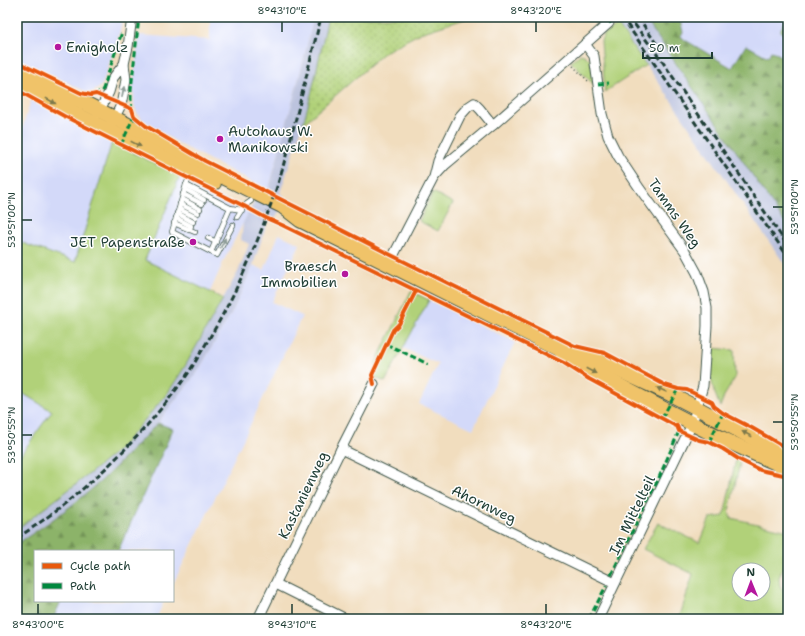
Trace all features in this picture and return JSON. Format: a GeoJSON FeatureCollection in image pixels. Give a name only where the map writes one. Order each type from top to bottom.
{"type":"FeatureCollection","features":[{"type":"Feature","properties":{"kind":"main road"},"geometry":{"type":"LineString","coordinates":[[17,69],[136,129],[203,167],[282,206],[300,220],[559,349],[571,360],[692,424],[788,468]]}},
{"type":"Feature","properties":{"kind":"main road"},"geometry":{"type":"LineString","coordinates":[[17,82],[101,127],[181,201],[247,206],[300,220]]}},
{"type":"Feature","properties":{"kind":"main road"},"geometry":{"type":"LineString","coordinates":[[559,349],[576,352],[605,364],[697,408],[788,457]]}},
{"type":"Feature","properties":{"kind":"street"},"geometry":{"type":"LineString","coordinates":[[124,64],[113,78],[109,92],[97,115],[101,127],[114,118],[121,105],[126,80],[124,64],[132,17]]}},
{"type":"Feature","properties":{"kind":"street"},"geometry":{"type":"LineString","coordinates":[[389,264],[434,177],[445,164],[493,125],[609,23]]}},
{"type":"Feature","properties":{"kind":"street","name":"Tamms Weg"},"geometry":{"type":"LineString","coordinates":[[585,44],[594,56],[602,114],[608,136],[614,149],[640,189],[686,251],[697,273],[704,292],[707,308],[707,326],[703,386],[692,424]]}},
{"type":"Feature","properties":{"kind":"street"},"geometry":{"type":"LineString","coordinates":[[434,177],[438,161],[460,116],[468,107],[474,103],[493,125]]}},
{"type":"Feature","properties":{"kind":"street","name":"Kastanienweg"},"geometry":{"type":"LineString","coordinates":[[258,619],[374,384]]}},
{"type":"Feature","properties":{"kind":"street","name":"Im Mittelteil"},"geometry":{"type":"LineString","coordinates":[[598,619],[692,424]]}},
{"type":"Feature","properties":{"kind":"street","name":"Ahornweg"},"geometry":{"type":"LineString","coordinates":[[341,449],[615,584]]}},
{"type":"Feature","properties":{"kind":"street"},"geometry":{"type":"LineString","coordinates":[[276,584],[346,619]]}},
{"type":"Feature","properties":{"kind":"lane"},"geometry":{"type":"LineString","coordinates":[[181,201],[230,208],[247,206]]}},
{"type":"Feature","properties":{"kind":"lane"},"geometry":{"type":"LineString","coordinates":[[181,201],[199,211]]}},
{"type":"Feature","properties":{"kind":"lane"},"geometry":{"type":"LineString","coordinates":[[181,201],[199,211]]}},
{"type":"Feature","properties":{"kind":"lane"},"geometry":{"type":"LineString","coordinates":[[181,201],[199,211]]}},
{"type":"Feature","properties":{"kind":"lane"},"geometry":{"type":"LineString","coordinates":[[181,201],[189,230],[195,232]]}},
{"type":"Feature","properties":{"kind":"lane"},"geometry":{"type":"LineString","coordinates":[[181,201],[172,232],[217,255],[233,225]]}},
{"type":"Feature","properties":{"kind":"lane"},"geometry":{"type":"LineString","coordinates":[[237,217],[247,206]]}},
{"type":"Feature","properties":{"kind":"lane"},"geometry":{"type":"LineString","coordinates":[[211,252],[230,208]]}},
{"type":"Feature","properties":{"kind":"lane"},"geometry":{"type":"LineString","coordinates":[[208,238],[216,242]]}},
{"type":"Feature","properties":{"kind":"path"},"geometry":{"type":"LineString","coordinates":[[567,60],[598,92]]}},
{"type":"Feature","properties":{"kind":"shaded area"},"geometry":{"type":"Polygon","coordinates":[[[17,17],[123,17],[119,35],[103,83],[99,88],[93,92],[87,92],[17,59],[17,17]]]}},
{"type":"Feature","properties":{"kind":"shaded area"},"geometry":{"type":"Polygon","coordinates":[[[210,17],[314,17],[269,189],[262,187],[187,148],[153,128],[137,113],[134,106],[133,87],[139,35],[210,40],[210,17]]]}},
{"type":"Feature","properties":{"kind":"shaded area"},"geometry":{"type":"Polygon","coordinates":[[[314,17],[328,17],[312,91],[303,124],[280,193],[284,196],[284,202],[275,219],[268,221],[253,265],[234,308],[197,373],[158,423],[100,482],[74,504],[17,544],[17,529],[117,451],[167,394],[184,368],[238,272],[249,244],[241,240],[243,223],[262,187],[269,189],[314,17]]]}},
{"type":"Feature","properties":{"kind":"shaded area"},"geometry":{"type":"Polygon","coordinates":[[[613,17],[644,17],[788,227],[788,269],[613,17]]]}},
{"type":"Feature","properties":{"kind":"shaded area"},"geometry":{"type":"Polygon","coordinates":[[[679,17],[788,17],[788,60],[771,51],[768,57],[733,68],[680,37],[683,32],[679,17]]]}},
{"type":"Feature","properties":{"kind":"shaded area"},"geometry":{"type":"Polygon","coordinates":[[[31,100],[112,142],[75,262],[17,241],[17,146],[31,100]]]}},
{"type":"Feature","properties":{"kind":"shaded area","name":"JET Papenstraße"},"geometry":{"type":"Polygon","coordinates":[[[180,176],[249,212],[224,260],[210,292],[145,260],[180,176]]]}},
{"type":"Feature","properties":{"kind":"shaded area"},"geometry":{"type":"Polygon","coordinates":[[[279,234],[300,244],[272,302],[302,316],[174,582],[174,550],[118,550],[173,429],[158,423],[197,373],[234,308],[253,265],[264,270],[279,234]]]}},
{"type":"Feature","properties":{"kind":"shaded area"},"geometry":{"type":"Polygon","coordinates":[[[429,300],[515,342],[473,429],[419,404],[438,364],[403,348],[429,300]]]}},
{"type":"Feature","properties":{"kind":"shaded area"},"geometry":{"type":"Polygon","coordinates":[[[17,390],[52,411],[17,460],[17,390]]]}},
{"type":"Feature","properties":{"kind":"shaded area"},"geometry":{"type":"Polygon","coordinates":[[[61,602],[164,602],[156,619],[53,619],[61,602]]]}},
{"type":"Feature","properties":{"kind":"green space"},"geometry":{"type":"Polygon","coordinates":[[[328,17],[471,17],[420,33],[385,52],[303,124],[312,91],[328,17]]]}},
{"type":"Feature","properties":{"kind":"green space"},"geometry":{"type":"Polygon","coordinates":[[[644,17],[679,17],[683,32],[680,37],[732,68],[746,45],[768,57],[771,51],[788,60],[788,227],[644,17]]]}},
{"type":"Feature","properties":{"kind":"green space"},"geometry":{"type":"Polygon","coordinates":[[[788,17],[788,37],[781,32],[781,29],[788,17]]]}},
{"type":"Feature","properties":{"kind":"green space"},"geometry":{"type":"Polygon","coordinates":[[[618,25],[646,65],[605,92],[601,41],[603,35],[618,25]]]}},
{"type":"Feature","properties":{"kind":"green space"},"geometry":{"type":"Polygon","coordinates":[[[580,54],[584,55],[591,61],[594,85],[571,62],[580,54]]]}},
{"type":"Feature","properties":{"kind":"green space"},"geometry":{"type":"Polygon","coordinates":[[[112,142],[180,176],[145,260],[223,299],[184,368],[167,394],[123,445],[88,475],[17,529],[17,460],[52,411],[17,390],[17,367],[19,364],[17,363],[17,241],[75,262],[112,142]]]}},
{"type":"Feature","properties":{"kind":"green space"},"geometry":{"type":"Polygon","coordinates":[[[433,192],[453,203],[438,231],[419,221],[433,192]]]}},
{"type":"Feature","properties":{"kind":"green space"},"geometry":{"type":"Polygon","coordinates":[[[411,291],[429,300],[385,382],[372,376],[377,366],[375,364],[411,291]]]}},
{"type":"Feature","properties":{"kind":"green space"},"geometry":{"type":"Polygon","coordinates":[[[711,348],[734,350],[735,378],[724,396],[720,407],[710,374],[711,348]]]}},
{"type":"Feature","properties":{"kind":"green space"},"geometry":{"type":"Polygon","coordinates":[[[158,423],[173,429],[118,550],[34,550],[34,602],[61,602],[53,619],[17,619],[17,544],[39,530],[100,482],[158,423]]]}},
{"type":"Feature","properties":{"kind":"green space"},"geometry":{"type":"Polygon","coordinates":[[[736,459],[740,463],[729,511],[731,518],[788,531],[788,553],[779,578],[780,586],[788,597],[788,619],[679,619],[693,574],[643,549],[658,523],[700,543],[710,518],[724,516],[736,459]]]}},
{"type":"Feature","properties":{"kind":"railway"},"geometry":{"type":"LineString","coordinates":[[17,538],[42,521],[89,484],[132,442],[189,372],[217,325],[251,256],[275,192],[294,126],[321,17]]}},
{"type":"Feature","properties":{"kind":"railway"},"geometry":{"type":"LineString","coordinates":[[622,17],[788,257]]}},
{"type":"Feature","properties":{"kind":"railway"},"geometry":{"type":"LineString","coordinates":[[629,17],[662,61],[788,246]]}},
{"type":"Feature","properties":{"kind":"railway"},"geometry":{"type":"LineString","coordinates":[[638,17],[662,52]]}},
{"type":"Feature","properties":{"kind":"marked path"},"geometry":{"type":"LineString","coordinates":[[132,110],[131,90],[139,17]]}},
{"type":"Feature","properties":{"kind":"marked path"},"geometry":{"type":"LineString","coordinates":[[94,95],[103,89],[122,32]]}},
{"type":"Feature","properties":{"kind":"marked path"},"geometry":{"type":"LineString","coordinates":[[598,84],[609,83]]}},
{"type":"Feature","properties":{"kind":"marked path"},"geometry":{"type":"LineString","coordinates":[[121,145],[134,116]]}},
{"type":"Feature","properties":{"kind":"marked path"},"geometry":{"type":"LineString","coordinates":[[386,344],[428,364]]}},
{"type":"Feature","properties":{"kind":"marked path"},"geometry":{"type":"LineString","coordinates":[[662,418],[678,389]]}},
{"type":"Feature","properties":{"kind":"marked path"},"geometry":{"type":"LineString","coordinates":[[709,442],[723,413]]}},
{"type":"Feature","properties":{"kind":"marked path"},"geometry":{"type":"LineString","coordinates":[[611,575],[658,480],[679,431]]}},
{"type":"Feature","properties":{"kind":"marked path"},"geometry":{"type":"LineString","coordinates":[[589,619],[606,586]]}},
{"type":"Feature","properties":{"kind":"cycle path"},"geometry":{"type":"LineString","coordinates":[[17,62],[81,93],[91,95],[96,94],[132,109],[134,116],[146,126],[205,161],[575,346],[605,353],[665,385],[687,390],[712,402],[714,406],[723,413],[788,449]]}},
{"type":"Feature","properties":{"kind":"cycle path"},"geometry":{"type":"LineString","coordinates":[[17,90],[64,116],[266,218],[564,363],[589,379],[677,426],[679,431],[699,440],[709,442],[760,470],[788,476]]}},
{"type":"Feature","properties":{"kind":"cycle path"},"geometry":{"type":"LineString","coordinates":[[374,384],[372,375],[393,330],[399,324],[416,291]]}},
{"type":"Feature","properties":{"kind":"place","name":"Emigholz"},"geometry":{"type":"Point","coordinates":[58,47]}},
{"type":"Feature","properties":{"kind":"place","name":"Autohaus W. Manikowski"},"geometry":{"type":"Point","coordinates":[220,139]}},
{"type":"Feature","properties":{"kind":"place","name":"JET Papenstraße"},"geometry":{"type":"Point","coordinates":[193,242]}},
{"type":"Feature","properties":{"kind":"place","name":"Braesch Immobilien"},"geometry":{"type":"Point","coordinates":[345,274]}}]}
